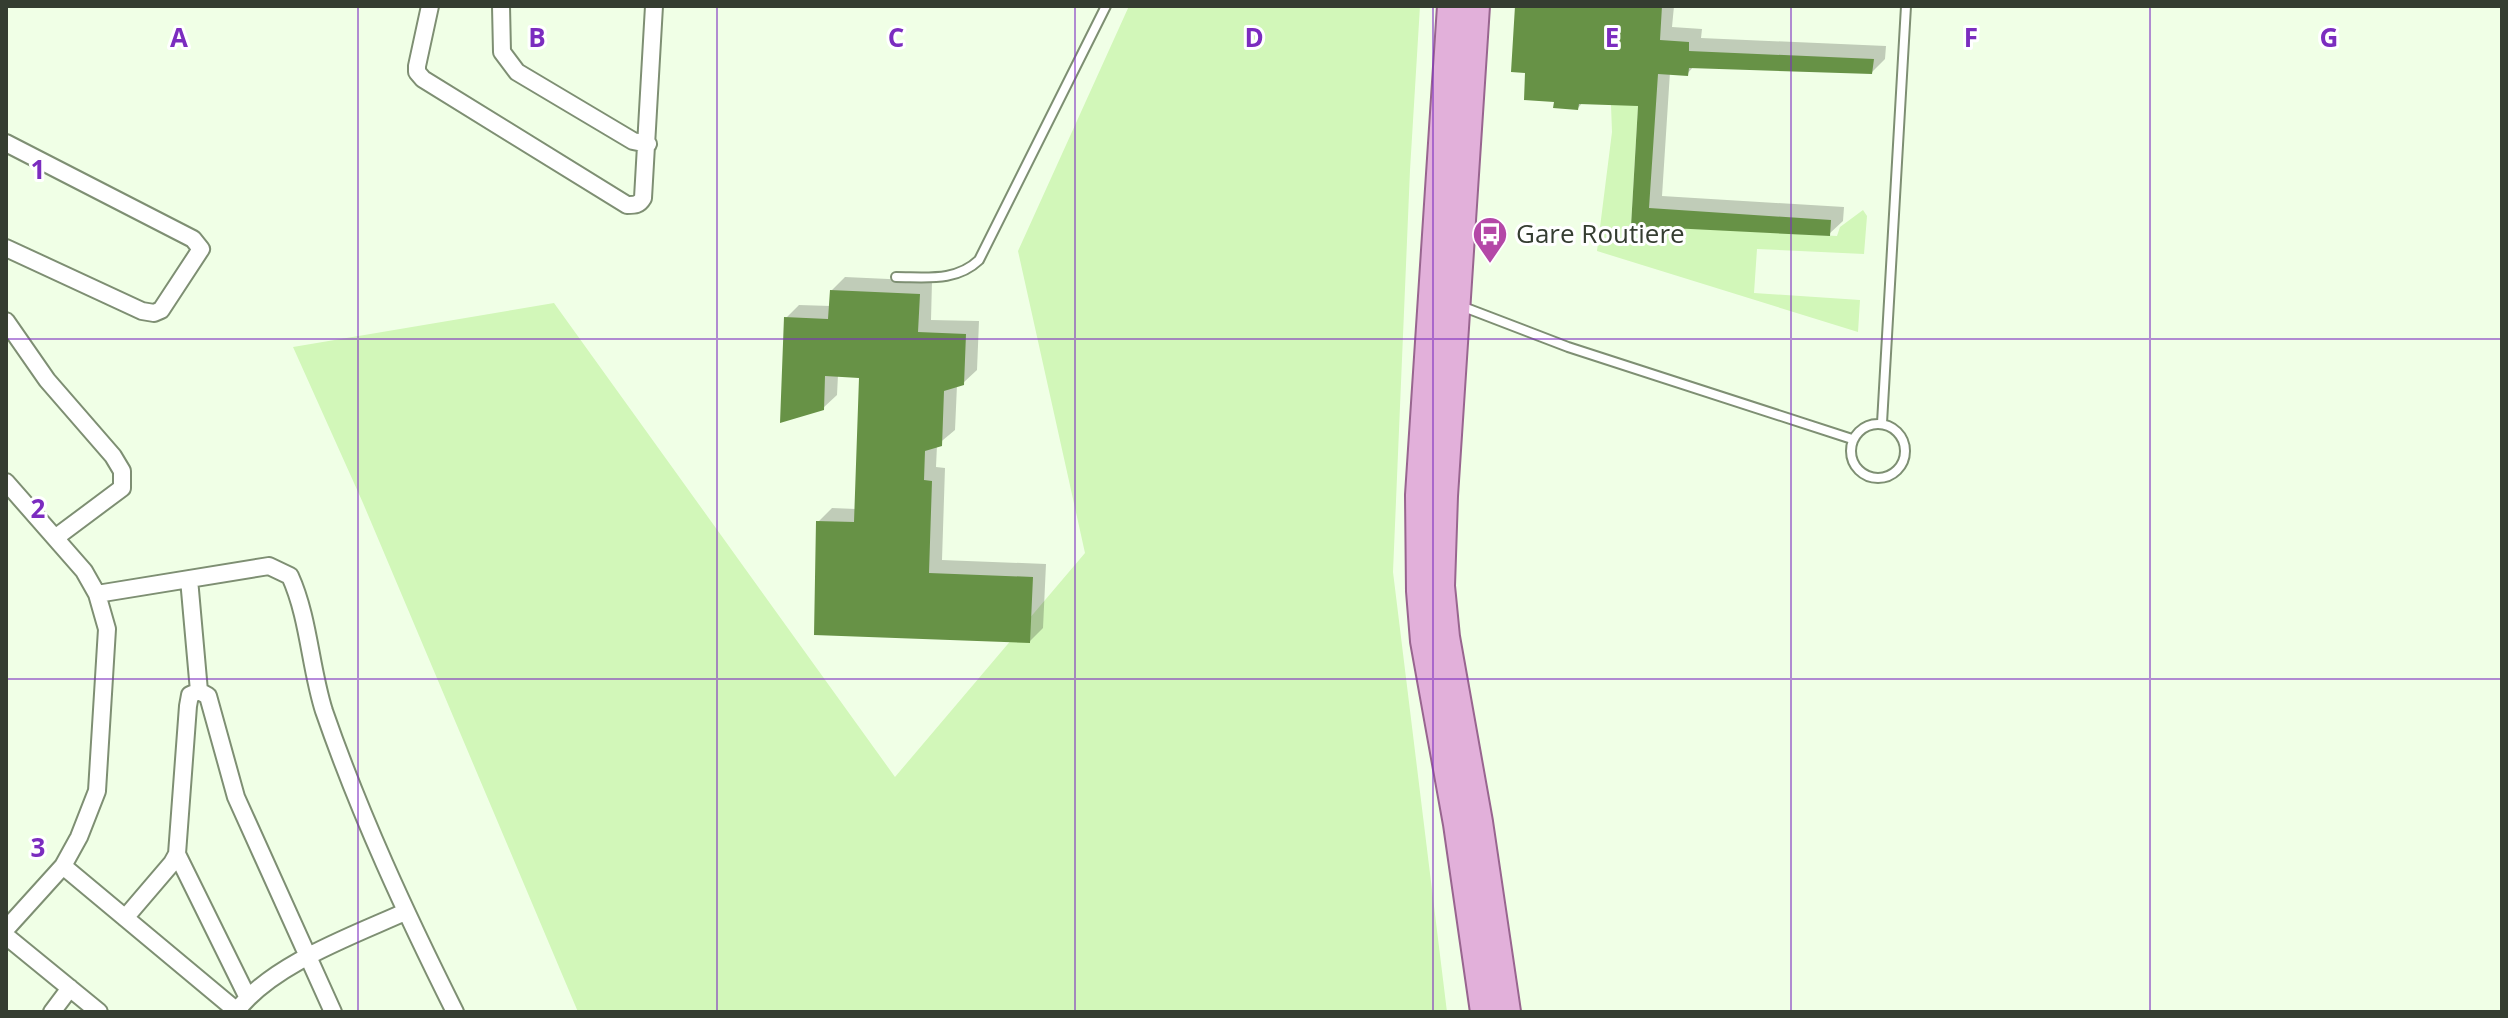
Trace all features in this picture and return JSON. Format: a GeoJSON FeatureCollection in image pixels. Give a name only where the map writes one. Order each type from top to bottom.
{"type":"FeatureCollection","features":[{"type":"Feature","properties":{"kind":"main road"},"geometry":{"type":"LineString","coordinates":[[1451,6],[1419,495],[1420,591],[1424,641],[1457,824],[1484,1012]]}},
{"type":"Feature","properties":{"kind":"main road"},"geometry":{"type":"LineString","coordinates":[[1476,6],[1444,496],[1441,586],[1446,637],[1484,853],[1507,1012]]}},
{"type":"Feature","properties":{"kind":"street"},"geometry":{"type":"LineString","coordinates":[[430,6],[417,66],[417,72],[423,79],[627,205],[640,203],[643,198],[654,6]]}},
{"type":"Feature","properties":{"kind":"street"},"geometry":{"type":"LineString","coordinates":[[501,6],[502,52],[517,72],[633,141],[648,144]]}},
{"type":"Feature","properties":{"kind":"street"},"geometry":{"type":"LineString","coordinates":[[6,143],[193,239],[201,249],[161,310],[154,313],[142,311],[6,248]]}},
{"type":"Feature","properties":{"kind":"street"},"geometry":{"type":"LineString","coordinates":[[6,321],[47,380],[113,456],[122,471],[122,488],[55,538]]}},
{"type":"Feature","properties":{"kind":"street"},"geometry":{"type":"LineString","coordinates":[[6,482],[84,571],[97,594],[107,629],[97,791],[79,837],[63,866],[6,929]]}},
{"type":"Feature","properties":{"kind":"street"},"geometry":{"type":"LineString","coordinates":[[97,594],[269,566],[290,576],[300,597],[315,683],[339,754],[405,912],[455,1012]]}},
{"type":"Feature","properties":{"kind":"street"},"geometry":{"type":"LineString","coordinates":[[189,579],[199,691]]}},
{"type":"Feature","properties":{"kind":"street"},"geometry":{"type":"LineString","coordinates":[[125,918],[177,854],[188,706],[190,695],[199,691]]}},
{"type":"Feature","properties":{"kind":"street"},"geometry":{"type":"LineString","coordinates":[[199,691],[208,696],[236,797],[333,1012]]}},
{"type":"Feature","properties":{"kind":"street"},"geometry":{"type":"LineString","coordinates":[[177,854],[247,996]]}},
{"type":"Feature","properties":{"kind":"street"},"geometry":{"type":"LineString","coordinates":[[63,866],[237,1012],[247,996],[308,956],[405,912]]}},
{"type":"Feature","properties":{"kind":"street"},"geometry":{"type":"LineString","coordinates":[[6,936],[99,1012]]}},
{"type":"Feature","properties":{"kind":"street"},"geometry":{"type":"LineString","coordinates":[[52,1012],[70,988]]}},
{"type":"Feature","properties":{"kind":"lane"},"geometry":{"type":"LineString","coordinates":[[896,277],[962,274],[979,260],[1106,6]]}},
{"type":"Feature","properties":{"kind":"lane"},"geometry":{"type":"LineString","coordinates":[[1882,423],[1906,6]]}},
{"type":"Feature","properties":{"kind":"lane"},"geometry":{"type":"LineString","coordinates":[[1456,304],[1568,347],[1852,439]]}},
{"type":"Feature","properties":{"kind":"lane"},"geometry":{"type":"LineString","coordinates":[[1882,423],[1898,431],[1905,448],[1901,465],[1887,477],[1878,478],[1860,472],[1851,457],[1852,439],[1863,427],[1882,423]]}},
{"type":"Feature","properties":{"kind":"green space"},"geometry":{"type":"Polygon","coordinates":[[[1129,6],[1420,6],[1393,572],[1447,1012],[578,1012],[363,503],[293,347],[554,303],[895,777],[1085,553],[1018,251],[1129,6]]]}},
{"type":"Feature","properties":{"kind":"green space"},"geometry":{"type":"Polygon","coordinates":[[[1639,88],[1631,225],[1837,236],[1840,227],[1863,210],[1867,216],[1864,254],[1757,249],[1754,293],[1860,300],[1858,332],[1597,251],[1612,132],[1611,105],[1639,88]]]}},
{"type":"Feature","properties":{"kind":"building"},"geometry":{"type":"Polygon","coordinates":[[[1515,6],[1662,6],[1660,40],[1689,42],[1689,51],[1874,59],[1872,74],[1689,68],[1688,76],[1658,74],[1649,208],[1831,220],[1830,236],[1631,226],[1638,106],[1579,104],[1578,110],[1553,108],[1554,102],[1524,100],[1525,73],[1511,72],[1515,6]]]}},
{"type":"Feature","properties":{"kind":"building"},"geometry":{"type":"Polygon","coordinates":[[[830,290],[920,294],[918,332],[966,334],[964,385],[944,391],[942,446],[925,451],[924,480],[932,481],[929,573],[1033,577],[1030,643],[814,635],[816,521],[854,522],[859,378],[825,376],[824,410],[780,423],[784,317],[828,319],[830,290]]]}},
{"type":"Feature","properties":{"kind":"place","name":"Gare Routiere"},"geometry":{"type":"Point","coordinates":[1490,265]}}]}
